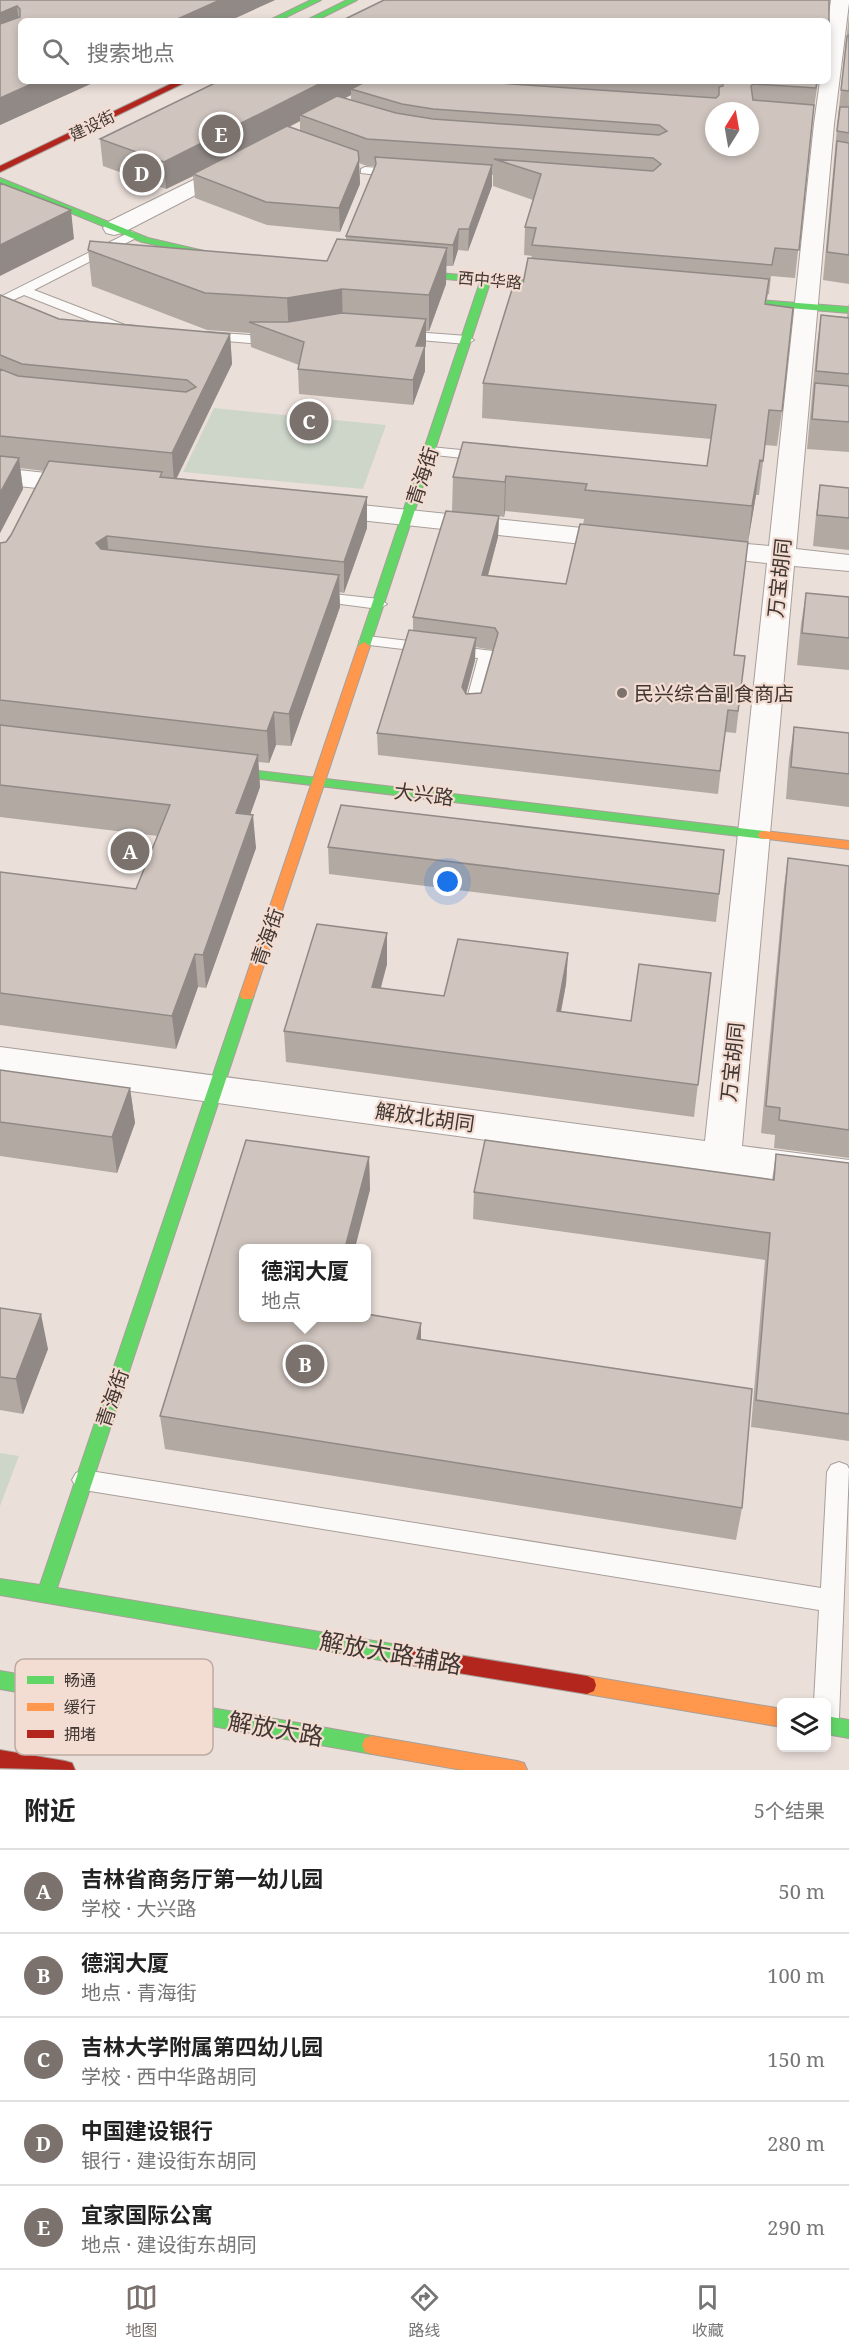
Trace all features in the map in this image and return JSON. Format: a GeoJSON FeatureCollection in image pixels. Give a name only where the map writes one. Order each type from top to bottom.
{"type":"FeatureCollection","features":[{"type":"Feature","properties":{"kind":"street"},"geometry":{"type":"LineString","coordinates":[[278,18],[317,0]]}},
{"type":"Feature","properties":{"kind":"street"},"geometry":{"type":"LineString","coordinates":[[315,18],[353,0]]}},
{"type":"Feature","properties":{"kind":"street","name":"万宝胡同"},"geometry":{"type":"LineString","coordinates":[[722,1157],[782,556],[802,406],[806,307],[825,163],[823,124],[837,56],[840,0]]}},
{"type":"Feature","properties":{"kind":"street","name":"建设街"},"geometry":{"type":"LineString","coordinates":[[0,169],[178,84]]}},
{"type":"Feature","properties":{"kind":"street"},"geometry":{"type":"LineString","coordinates":[[123,231],[250,157]]}},
{"type":"Feature","properties":{"kind":"street"},"geometry":{"type":"LineString","coordinates":[[0,181],[123,231],[179,248],[244,259]]}},
{"type":"Feature","properties":{"kind":"street","name":"西中华路"},"geometry":{"type":"LineString","coordinates":[[392,272],[581,288]]}},
{"type":"Feature","properties":{"kind":"street","name":"青海街"},"geometry":{"type":"LineString","coordinates":[[46,1594],[486,280]]}},
{"type":"Feature","properties":{"kind":"street"},"geometry":{"type":"LineString","coordinates":[[711,299],[849,310]]}},
{"type":"Feature","properties":{"kind":"street"},"geometry":{"type":"LineString","coordinates":[[0,476],[37,491],[113,488]]}},
{"type":"Feature","properties":{"kind":"street"},"geometry":{"type":"LineString","coordinates":[[302,507],[641,542]]}},
{"type":"Feature","properties":{"kind":"street"},"geometry":{"type":"LineString","coordinates":[[676,545],[849,563]]}},
{"type":"Feature","properties":{"kind":"street","name":"大兴路"},"geometry":{"type":"LineString","coordinates":[[201,768],[849,845]]}},
{"type":"Feature","properties":{"kind":"street","name":"解放北胡同"},"geometry":{"type":"LineString","coordinates":[[0,1060],[849,1175]]}},
{"type":"Feature","properties":{"kind":"street","name":"解放大路辅路"},"geometry":{"type":"LineString","coordinates":[[0,1587],[777,1717]]}},
{"type":"Feature","properties":{"kind":"street","name":"解放大路"},"geometry":{"type":"LineString","coordinates":[[0,1680],[15,1683]]}},
{"type":"Feature","properties":{"kind":"street","name":"解放大路"},"geometry":{"type":"LineString","coordinates":[[213,1717],[517,1770]]}},
{"type":"Feature","properties":{"kind":"street"},"geometry":{"type":"LineString","coordinates":[[831,1726],[849,1729]]}},
{"type":"Feature","properties":{"kind":"street"},"geometry":{"type":"LineString","coordinates":[[0,1758],[65,1770]]}},
{"type":"Feature","properties":{"kind":"lane"},"geometry":{"type":"LineString","coordinates":[[368,184],[360,169],[411,173]]}},
{"type":"Feature","properties":{"kind":"lane"},"geometry":{"type":"LineString","coordinates":[[0,302],[123,231]]}},
{"type":"Feature","properties":{"kind":"lane"},"geometry":{"type":"LineString","coordinates":[[24,290],[123,328],[145,331]]}},
{"type":"Feature","properties":{"kind":"lane"},"geometry":{"type":"LineString","coordinates":[[390,334],[466,340]]}},
{"type":"Feature","properties":{"kind":"lane"},"geometry":{"type":"LineString","coordinates":[[191,335],[260,341],[289,340]]}},
{"type":"Feature","properties":{"kind":"lane"},"geometry":{"type":"LineString","coordinates":[[430,451],[500,458]]}},
{"type":"Feature","properties":{"kind":"lane"},"geometry":{"type":"LineString","coordinates":[[297,595],[379,604]]}},
{"type":"Feature","properties":{"kind":"lane"},"geometry":{"type":"LineString","coordinates":[[367,641],[487,654],[472,710]]}},
{"type":"Feature","properties":{"kind":"lane"},"geometry":{"type":"LineString","coordinates":[[827,1698],[838,1472]]}},
{"type":"Feature","properties":{"kind":"lane"},"geometry":{"type":"LineString","coordinates":[[84,1480],[832,1601]]}},
{"type":"Feature","properties":{"kind":"shaded area"},"geometry":{"type":"Polygon","coordinates":[[[214,408],[386,425],[363,489],[183,472],[214,408]]]}},
{"type":"Feature","properties":{"kind":"shaded area"},"geometry":{"type":"Polygon","coordinates":[[[0,1453],[19,1456],[0,1506],[0,1453]]]}},
{"type":"Feature","properties":{"kind":"building"},"geometry":{"type":"Polygon","coordinates":[[[0,0],[220,0],[180,18],[18,18],[18,84],[31,84],[0,98],[0,24],[20,17],[20,9],[17,6],[0,13],[0,0]]]}},
{"type":"Feature","properties":{"kind":"building"},"geometry":{"type":"Polygon","coordinates":[[[384,0],[829,0],[829,18],[347,18],[384,0]]]}},
{"type":"Feature","properties":{"kind":"building"},"geometry":{"type":"Polygon","coordinates":[[[849,35],[849,91],[841,90],[847,36],[849,35]]]}},
{"type":"Feature","properties":{"kind":"building"},"geometry":{"type":"Polygon","coordinates":[[[213,84],[319,84],[164,162],[100,139],[213,84]]]}},
{"type":"Feature","properties":{"kind":"building"},"geometry":{"type":"Polygon","coordinates":[[[361,84],[513,84],[716,98],[719,95],[719,87],[723,84],[753,84],[751,86],[753,100],[814,105],[799,250],[775,248],[772,265],[532,245],[536,228],[525,227],[541,174],[494,159],[653,171],[661,164],[653,158],[367,139],[300,115],[337,96],[396,113],[433,119],[659,135],[667,131],[659,125],[433,109],[402,104],[351,89],[361,84]]]}},
{"type":"Feature","properties":{"kind":"building"},"geometry":{"type":"Polygon","coordinates":[[[753,84],[817,84],[816,88],[753,84]]]}},
{"type":"Feature","properties":{"kind":"building"},"geometry":{"type":"Polygon","coordinates":[[[840,107],[849,107],[849,133],[837,131],[840,107]]]}},
{"type":"Feature","properties":{"kind":"building"},"geometry":{"type":"Polygon","coordinates":[[[287,126],[358,151],[359,160],[339,208],[266,202],[193,174],[287,126]]]}},
{"type":"Feature","properties":{"kind":"building"},"geometry":{"type":"Polygon","coordinates":[[[837,141],[849,143],[849,255],[827,252],[837,141]]]}},
{"type":"Feature","properties":{"kind":"building"},"geometry":{"type":"Polygon","coordinates":[[[375,157],[492,165],[469,229],[459,229],[453,245],[346,236],[376,164],[375,157]]]}},
{"type":"Feature","properties":{"kind":"building"},"geometry":{"type":"Polygon","coordinates":[[[0,183],[71,210],[0,245],[0,183]]]}},
{"type":"Feature","properties":{"kind":"building"},"geometry":{"type":"Polygon","coordinates":[[[337,239],[447,248],[429,295],[342,289],[287,298],[205,293],[88,250],[90,241],[327,261],[337,239]]]}},
{"type":"Feature","properties":{"kind":"building"},"geometry":{"type":"Polygon","coordinates":[[[528,258],[769,279],[765,304],[793,308],[782,411],[769,410],[763,461],[760,460],[752,506],[585,490],[587,484],[506,476],[505,482],[453,477],[463,442],[707,466],[716,405],[483,383],[514,283],[523,284],[528,258]]]}},
{"type":"Feature","properties":{"kind":"building"},"geometry":{"type":"Polygon","coordinates":[[[0,295],[59,319],[230,334],[172,453],[0,436],[0,369],[18,376],[186,392],[196,387],[187,380],[22,364],[0,355],[0,295]]]}},
{"type":"Feature","properties":{"kind":"building"},"geometry":{"type":"Polygon","coordinates":[[[342,313],[426,319],[416,346],[425,346],[413,380],[298,369],[304,342],[249,322],[288,322],[342,313]]]}},
{"type":"Feature","properties":{"kind":"building"},"geometry":{"type":"Polygon","coordinates":[[[821,315],[849,318],[849,374],[816,371],[821,315]]]}},
{"type":"Feature","properties":{"kind":"building"},"geometry":{"type":"Polygon","coordinates":[[[815,383],[849,386],[849,422],[812,419],[815,383]]]}},
{"type":"Feature","properties":{"kind":"building"},"geometry":{"type":"Polygon","coordinates":[[[0,456],[19,458],[0,493],[0,456]]]}},
{"type":"Feature","properties":{"kind":"building"},"geometry":{"type":"Polygon","coordinates":[[[49,461],[162,472],[160,477],[367,497],[344,562],[107,536],[96,543],[101,549],[339,575],[289,714],[274,712],[267,731],[0,700],[0,543],[6,542],[11,535],[49,461]]]}},
{"type":"Feature","properties":{"kind":"building"},"geometry":{"type":"Polygon","coordinates":[[[820,485],[849,488],[849,518],[817,515],[820,485]]]}},
{"type":"Feature","properties":{"kind":"building"},"geometry":{"type":"Polygon","coordinates":[[[446,511],[499,516],[482,575],[566,584],[580,524],[748,542],[734,655],[745,656],[738,711],[728,710],[720,771],[377,733],[409,630],[476,638],[462,687],[466,694],[481,693],[498,633],[495,628],[413,617],[446,511]]]}},
{"type":"Feature","properties":{"kind":"building"},"geometry":{"type":"Polygon","coordinates":[[[806,593],[849,597],[849,638],[802,633],[806,593]]]}},
{"type":"Feature","properties":{"kind":"building"},"geometry":{"type":"Polygon","coordinates":[[[0,725],[258,755],[236,813],[253,815],[203,955],[195,954],[172,1016],[0,993],[0,872],[136,889],[170,805],[0,785],[0,725]]]}},
{"type":"Feature","properties":{"kind":"building"},"geometry":{"type":"Polygon","coordinates":[[[794,727],[849,733],[849,774],[791,767],[794,727]]]}},
{"type":"Feature","properties":{"kind":"building"},"geometry":{"type":"Polygon","coordinates":[[[341,805],[724,850],[719,894],[328,847],[341,805]]]}},
{"type":"Feature","properties":{"kind":"building"},"geometry":{"type":"Polygon","coordinates":[[[788,858],[849,866],[849,1130],[779,1120],[780,1108],[766,1106],[788,858]]]}},
{"type":"Feature","properties":{"kind":"building"},"geometry":{"type":"Polygon","coordinates":[[[317,924],[387,933],[372,987],[444,996],[458,939],[568,953],[557,1011],[631,1021],[639,964],[711,973],[698,1085],[284,1031],[317,924]]]}},
{"type":"Feature","properties":{"kind":"building"},"geometry":{"type":"Polygon","coordinates":[[[0,1070],[130,1088],[112,1137],[0,1122],[0,1070]]]}},
{"type":"Feature","properties":{"kind":"building"},"geometry":{"type":"Polygon","coordinates":[[[246,1140],[369,1157],[346,1244],[239,1244],[239,1322],[371,1322],[371,1315],[421,1323],[417,1339],[752,1389],[742,1508],[160,1416],[246,1140]]]}},
{"type":"Feature","properties":{"kind":"building"},"geometry":{"type":"Polygon","coordinates":[[[485,1140],[774,1180],[776,1154],[849,1163],[849,1414],[756,1400],[770,1233],[474,1192],[485,1140]]]}},
{"type":"Feature","properties":{"kind":"building"},"geometry":{"type":"Polygon","coordinates":[[[0,1308],[41,1314],[16,1379],[0,1377],[0,1308]]]}},
{"type":"Feature","properties":{"kind":"traffic: fast"},"geometry":{"type":"LineString","coordinates":[[278,18],[317,0]]}},
{"type":"Feature","properties":{"kind":"traffic: fast"},"geometry":{"type":"LineString","coordinates":[[315,18],[353,0]]}},
{"type":"Feature","properties":{"kind":"traffic: fast"},"geometry":{"type":"LineString","coordinates":[[0,181],[145,240],[225,257]]}},
{"type":"Feature","properties":{"kind":"traffic: fast"},"geometry":{"type":"LineString","coordinates":[[402,273],[568,287]]}},
{"type":"Feature","properties":{"kind":"traffic: fast"},"geometry":{"type":"LineString","coordinates":[[364,646],[486,280]]}},
{"type":"Feature","properties":{"kind":"traffic: fast"},"geometry":{"type":"LineString","coordinates":[[721,300],[849,310]]}},
{"type":"Feature","properties":{"kind":"traffic: fast"},"geometry":{"type":"LineString","coordinates":[[216,770],[765,835]]}},
{"type":"Feature","properties":{"kind":"traffic: fast"},"geometry":{"type":"LineString","coordinates":[[46,1594],[247,995]]}},
{"type":"Feature","properties":{"kind":"traffic: fast"},"geometry":{"type":"LineString","coordinates":[[0,1587],[404,1655]]}},
{"type":"Feature","properties":{"kind":"traffic: fast"},"geometry":{"type":"LineString","coordinates":[[0,1680],[15,1683]]}},
{"type":"Feature","properties":{"kind":"traffic: fast"},"geometry":{"type":"LineString","coordinates":[[213,1717],[372,1745]]}},
{"type":"Feature","properties":{"kind":"traffic: fast"},"geometry":{"type":"LineString","coordinates":[[831,1726],[849,1729]]}},
{"type":"Feature","properties":{"kind":"traffic: slow"},"geometry":{"type":"LineString","coordinates":[[247,995],[364,646]]}},
{"type":"Feature","properties":{"kind":"traffic: slow"},"geometry":{"type":"LineString","coordinates":[[765,835],[849,845]]}},
{"type":"Feature","properties":{"kind":"traffic: slow"},"geometry":{"type":"LineString","coordinates":[[587,1685],[777,1717]]}},
{"type":"Feature","properties":{"kind":"traffic: slow"},"geometry":{"type":"LineString","coordinates":[[372,1745],[517,1770]]}},
{"type":"Feature","properties":{"kind":"traffic: jam"},"geometry":{"type":"LineString","coordinates":[[0,169],[178,84]]}},
{"type":"Feature","properties":{"kind":"traffic: jam"},"geometry":{"type":"LineString","coordinates":[[404,1655],[587,1685]]}},
{"type":"Feature","properties":{"kind":"traffic: jam"},"geometry":{"type":"LineString","coordinates":[[0,1759],[65,1770]]}},
{"type":"Feature","properties":{"kind":"place","name":"宜家国际公寓"},"geometry":{"type":"Point","coordinates":[221,134]}},
{"type":"Feature","properties":{"kind":"place","name":"中国建设银行"},"geometry":{"type":"Point","coordinates":[142,173]}},
{"type":"Feature","properties":{"kind":"place","name":"吉林大学附属第四幼儿园"},"geometry":{"type":"Point","coordinates":[309,421]}},
{"type":"Feature","properties":{"kind":"place","name":"民兴综合副食商店"},"geometry":{"type":"Point","coordinates":[622,693]}},
{"type":"Feature","properties":{"kind":"place","name":"吉林省商务厅第一幼儿园"},"geometry":{"type":"Point","coordinates":[130,851]}},
{"type":"Feature","properties":{"kind":"place","name":"德润大厦"},"geometry":{"type":"Point","coordinates":[305,1364]}}]}
